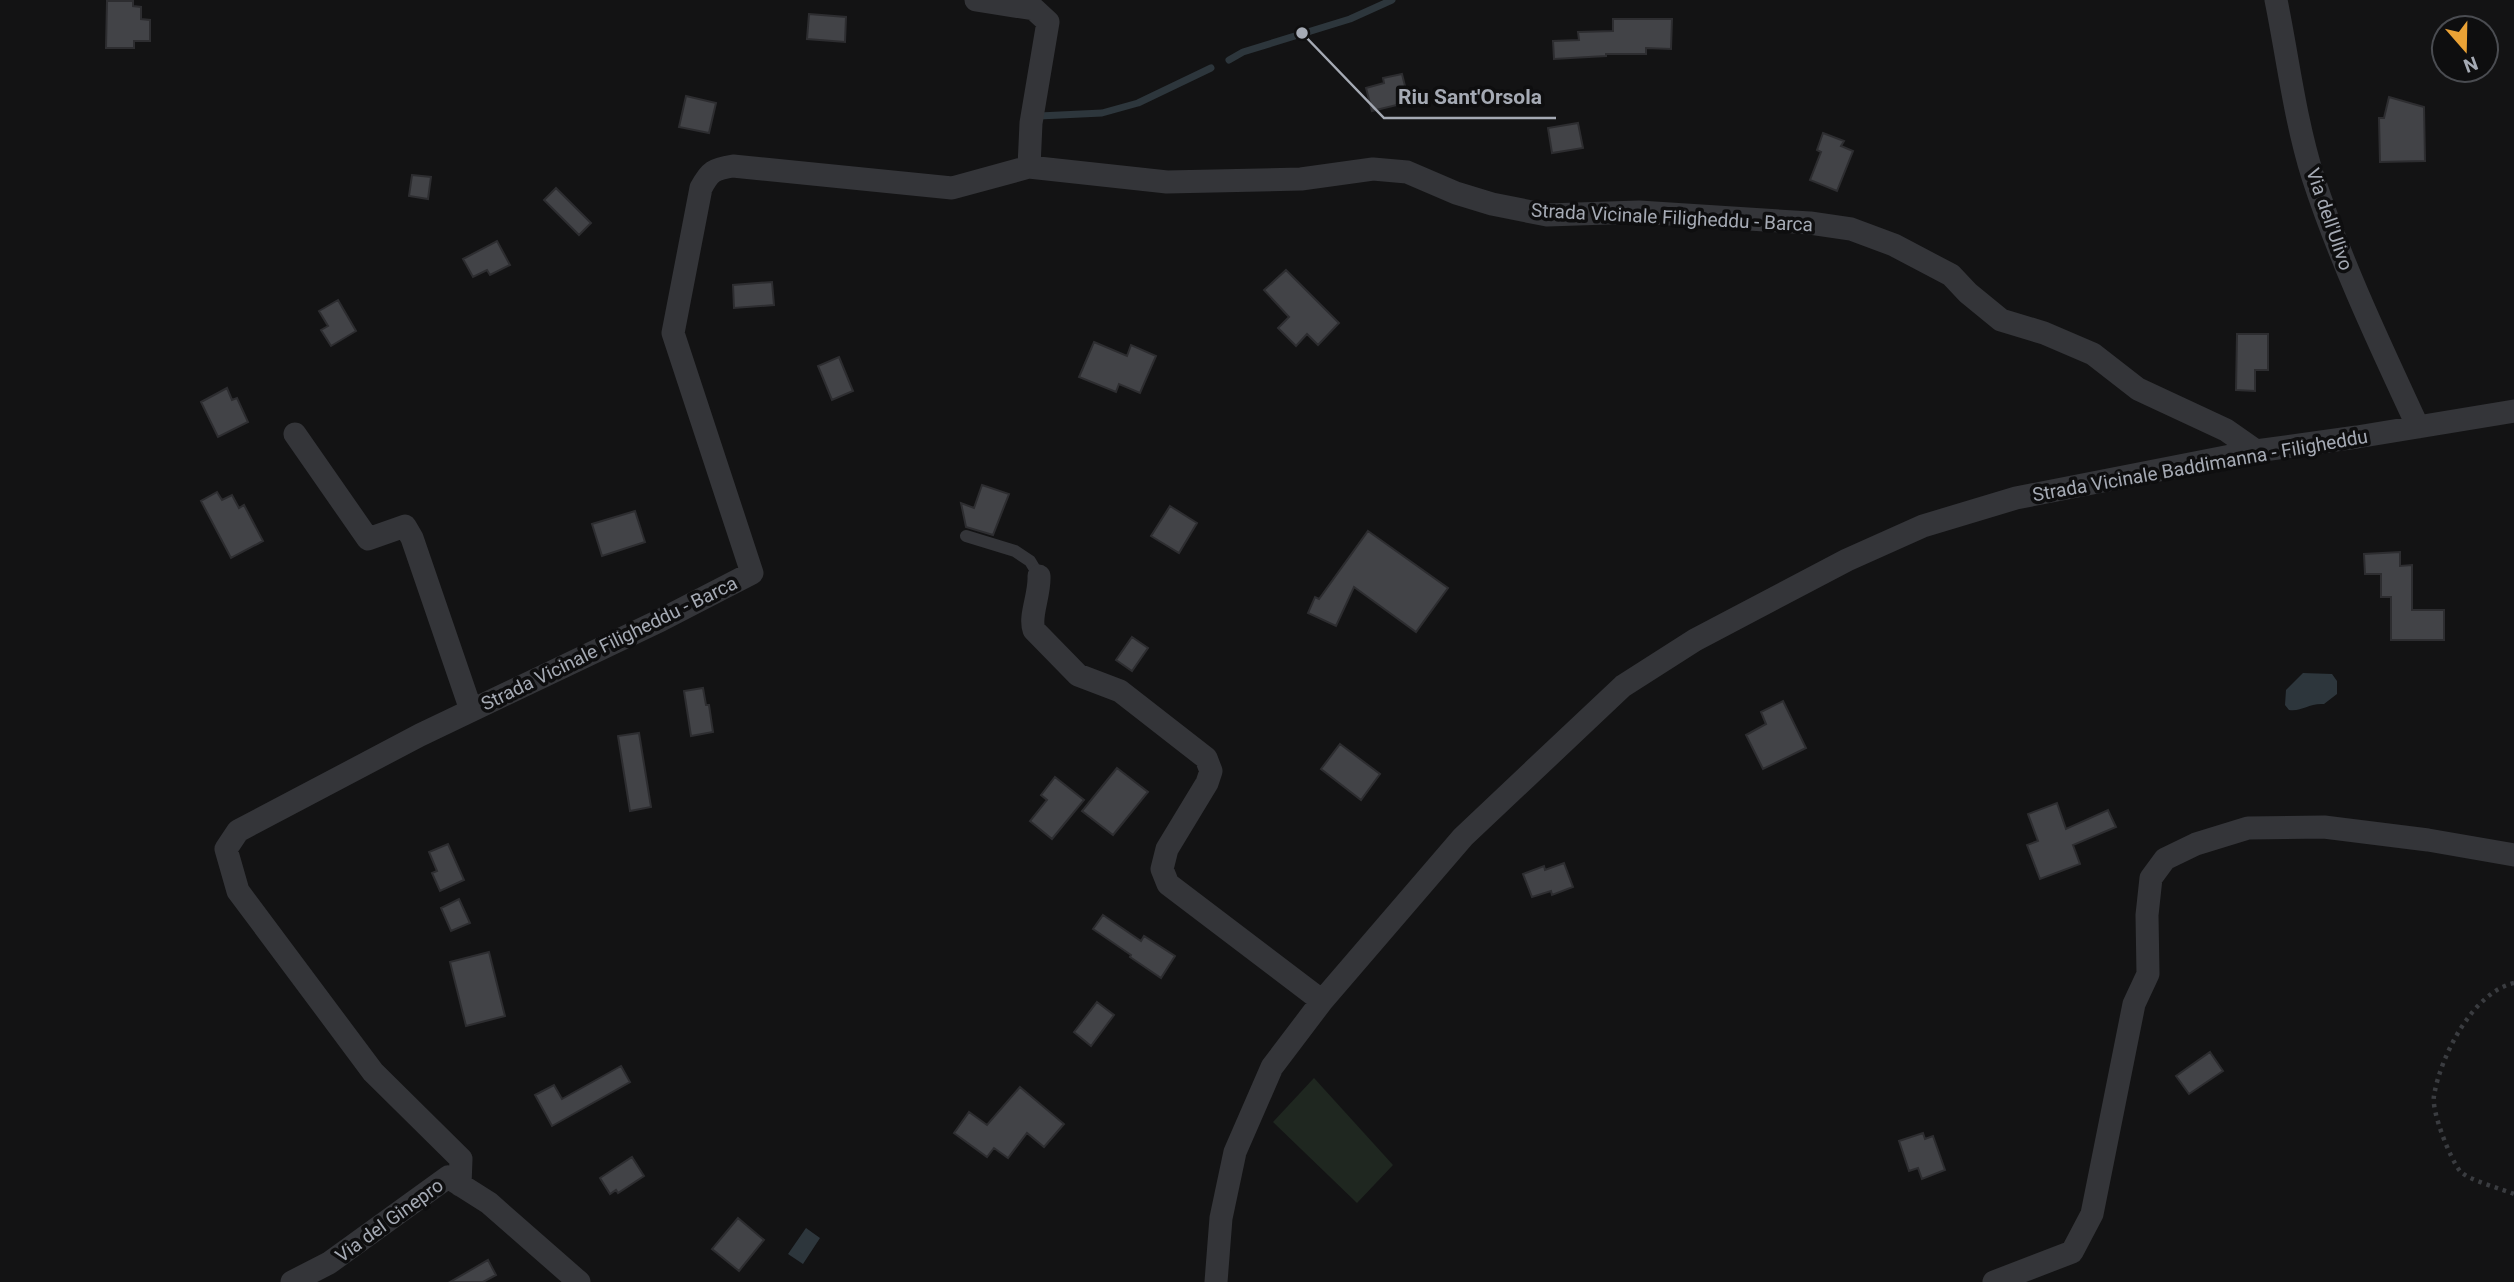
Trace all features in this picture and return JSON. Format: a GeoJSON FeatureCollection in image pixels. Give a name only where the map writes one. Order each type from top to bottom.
{"type":"FeatureCollection","features":[{"type":"Feature","properties":{"kind":"street"},"geometry":{"type":"LineString","coordinates":[[976,0],[1034,9],[1048,22],[1031,123],[1029,167]]}},
{"type":"Feature","properties":{"kind":"street","name":"Via dell'Ulivo"},"geometry":{"type":"LineString","coordinates":[[2276,0],[2291,82],[2313,176],[2360,302],[2418,427]]}},
{"type":"Feature","properties":{"kind":"street","name":"Strada Vicinale Filigheddu - Barca"},"geometry":{"type":"LineString","coordinates":[[460,1185],[461,1159],[373,1072],[238,891],[226,849],[238,831],[420,735],[650,626],[752,573],[673,333],[701,188],[715,169],[733,166],[953,188],[1029,167],[1167,182],[1301,179],[1373,169],[1407,172],[1456,193],[1492,204],[1547,215],[1639,212],[1810,223],[1851,229],[1894,245],[1951,275],[2001,320],[2044,333],[2093,354],[2138,389],[2226,430],[2256,451]]}},
{"type":"Feature","properties":{"kind":"street","name":"Strada Vicinale Baddimanna - Filigheddu"},"geometry":{"type":"LineString","coordinates":[[1216,1282],[1221,1219],[1235,1152],[1272,1067],[1322,1001],[1463,837],[1623,686],[1695,640],[1847,560],[1923,526],[2016,498],[2256,451],[2514,411]]}},
{"type":"Feature","properties":{"kind":"street"},"geometry":{"type":"LineString","coordinates":[[295,434],[368,539],[405,526],[412,538],[471,710]]}},
{"type":"Feature","properties":{"kind":"street"},"geometry":{"type":"LineString","coordinates":[[1039,576],[1040,591],[1031,622],[1034,630],[1078,675],[1120,691],[1206,758],[1211,771],[1207,783],[1167,849],[1162,869],[1168,884],[1322,1001]]}},
{"type":"Feature","properties":{"kind":"street"},"geometry":{"type":"LineString","coordinates":[[1994,1282],[2072,1252],[2091,1214],[2134,1004],[2148,975],[2147,915],[2151,878],[2165,859],[2196,844],[2248,828],[2324,827],[2428,840],[2514,855]]}},
{"type":"Feature","properties":{"kind":"street","name":"Via del Ginepro"},"geometry":{"type":"LineString","coordinates":[[292,1282],[329,1263],[448,1177],[489,1203],[579,1282]]}},
{"type":"Feature","properties":{"kind":"lane"},"geometry":{"type":"LineString","coordinates":[[966,537],[1015,551],[1030,561],[1039,576]]}},
{"type":"Feature","properties":{"kind":"path"},"geometry":{"type":"LineString","coordinates":[[2514,983],[2492,992],[2468,1019],[2446,1054],[2433,1098],[2446,1148],[2461,1173],[2514,1194]]}},
{"type":"Feature","properties":{"kind":"shaded area"},"geometry":{"type":"Polygon","coordinates":[[[2303,673],[2332,674],[2337,681],[2337,694],[2324,704],[2289,710],[2285,705],[2286,690],[2303,673]]]}},
{"type":"Feature","properties":{"kind":"shaded area"},"geometry":{"type":"Polygon","coordinates":[[[1314,1078],[1393,1165],[1357,1203],[1273,1122],[1314,1078]]]}},
{"type":"Feature","properties":{"kind":"shaded area"},"geometry":{"type":"Polygon","coordinates":[[[806,1228],[820,1238],[803,1264],[788,1254],[806,1228]]]}},
{"type":"Feature","properties":{"kind":"building"},"geometry":{"type":"Polygon","coordinates":[[[107,1],[133,1],[133,6],[141,7],[141,19],[150,20],[150,41],[134,41],[134,48],[106,48],[107,1]]]}},
{"type":"Feature","properties":{"kind":"building"},"geometry":{"type":"Polygon","coordinates":[[[809,14],[846,17],[845,42],[807,39],[809,14]]]}},
{"type":"Feature","properties":{"kind":"building"},"geometry":{"type":"Polygon","coordinates":[[[1613,19],[1672,19],[1671,49],[1646,48],[1646,54],[1606,54],[1554,59],[1553,41],[1579,40],[1578,32],[1613,31],[1613,19]]]}},
{"type":"Feature","properties":{"kind":"building"},"geometry":{"type":"Polygon","coordinates":[[[1402,74],[1409,102],[1372,111],[1366,88],[1384,83],[1383,78],[1402,74]]]}},
{"type":"Feature","properties":{"kind":"building"},"geometry":{"type":"Polygon","coordinates":[[[686,96],[716,103],[709,133],[679,127],[686,96]]]}},
{"type":"Feature","properties":{"kind":"building"},"geometry":{"type":"Polygon","coordinates":[[[2389,97],[2424,107],[2425,161],[2380,162],[2379,118],[2384,118],[2389,97]]]}},
{"type":"Feature","properties":{"kind":"building"},"geometry":{"type":"Polygon","coordinates":[[[1578,123],[1583,148],[1552,153],[1548,128],[1578,123]]]}},
{"type":"Feature","properties":{"kind":"building"},"geometry":{"type":"Polygon","coordinates":[[[1823,133],[1844,141],[1841,146],[1853,151],[1837,191],[1810,180],[1821,152],[1817,150],[1823,133]]]}},
{"type":"Feature","properties":{"kind":"building"},"geometry":{"type":"Polygon","coordinates":[[[412,175],[431,177],[428,199],[409,196],[412,175]]]}},
{"type":"Feature","properties":{"kind":"building"},"geometry":{"type":"Polygon","coordinates":[[[556,188],[591,223],[579,235],[544,200],[556,188]]]}},
{"type":"Feature","properties":{"kind":"building"},"geometry":{"type":"Polygon","coordinates":[[[497,241],[510,265],[490,275],[487,270],[473,277],[463,259],[497,241]]]}},
{"type":"Feature","properties":{"kind":"building"},"geometry":{"type":"Polygon","coordinates":[[[1286,270],[1339,323],[1318,345],[1307,334],[1296,346],[1278,328],[1289,317],[1264,290],[1286,270]]]}},
{"type":"Feature","properties":{"kind":"building"},"geometry":{"type":"Polygon","coordinates":[[[772,282],[774,305],[734,308],[733,285],[772,282]]]}},
{"type":"Feature","properties":{"kind":"building"},"geometry":{"type":"Polygon","coordinates":[[[338,300],[356,331],[331,346],[321,330],[328,326],[319,311],[338,300]]]}},
{"type":"Feature","properties":{"kind":"building"},"geometry":{"type":"Polygon","coordinates":[[[2237,334],[2268,334],[2268,370],[2255,370],[2255,391],[2236,390],[2237,334]]]}},
{"type":"Feature","properties":{"kind":"building"},"geometry":{"type":"Polygon","coordinates":[[[1094,342],[1127,356],[1131,345],[1156,356],[1140,393],[1119,384],[1116,392],[1079,377],[1094,342]]]}},
{"type":"Feature","properties":{"kind":"building"},"geometry":{"type":"Polygon","coordinates":[[[839,357],[853,391],[832,400],[818,366],[839,357]]]}},
{"type":"Feature","properties":{"kind":"building"},"geometry":{"type":"Polygon","coordinates":[[[227,388],[232,400],[237,398],[248,422],[218,437],[201,402],[227,388]]]}},
{"type":"Feature","properties":{"kind":"building"},"geometry":{"type":"Polygon","coordinates":[[[982,485],[1009,494],[993,535],[966,527],[961,503],[974,508],[982,485]]]}},
{"type":"Feature","properties":{"kind":"building"},"geometry":{"type":"Polygon","coordinates":[[[217,492],[222,500],[232,495],[239,508],[244,505],[263,541],[231,558],[201,501],[217,492]]]}},
{"type":"Feature","properties":{"kind":"building"},"geometry":{"type":"Polygon","coordinates":[[[1170,506],[1197,523],[1179,553],[1151,536],[1170,506]]]}},
{"type":"Feature","properties":{"kind":"building"},"geometry":{"type":"Polygon","coordinates":[[[635,511],[645,542],[602,556],[592,524],[635,511]]]}},
{"type":"Feature","properties":{"kind":"building"},"geometry":{"type":"Polygon","coordinates":[[[1368,531],[1448,588],[1416,632],[1354,587],[1336,626],[1308,613],[1315,597],[1319,599],[1368,531]]]}},
{"type":"Feature","properties":{"kind":"building"},"geometry":{"type":"Polygon","coordinates":[[[2400,552],[2400,566],[2412,565],[2412,610],[2444,610],[2444,640],[2391,640],[2391,597],[2381,597],[2381,574],[2365,574],[2364,554],[2400,552]]]}},
{"type":"Feature","properties":{"kind":"building"},"geometry":{"type":"Polygon","coordinates":[[[1132,637],[1148,648],[1132,671],[1116,660],[1132,637]]]}},
{"type":"Feature","properties":{"kind":"building"},"geometry":{"type":"Polygon","coordinates":[[[703,688],[713,732],[691,736],[684,691],[703,688]]]}},
{"type":"Feature","properties":{"kind":"building"},"geometry":{"type":"Polygon","coordinates":[[[1783,701],[1806,748],[1763,769],[1746,735],[1766,724],[1761,712],[1783,701]]]}},
{"type":"Feature","properties":{"kind":"building"},"geometry":{"type":"Polygon","coordinates":[[[639,733],[651,807],[630,811],[618,736],[639,733]]]}},
{"type":"Feature","properties":{"kind":"building"},"geometry":{"type":"Polygon","coordinates":[[[1340,744],[1380,774],[1361,800],[1321,769],[1340,744]]]}},
{"type":"Feature","properties":{"kind":"building"},"geometry":{"type":"Polygon","coordinates":[[[1117,768],[1148,792],[1113,835],[1082,811],[1117,768]]]}},
{"type":"Feature","properties":{"kind":"building"},"geometry":{"type":"Polygon","coordinates":[[[1055,777],[1084,800],[1052,839],[1030,821],[1047,800],[1041,795],[1055,777]]]}},
{"type":"Feature","properties":{"kind":"building"},"geometry":{"type":"Polygon","coordinates":[[[2057,803],[2066,829],[2108,810],[2116,827],[2073,845],[2080,864],[2040,879],[2027,845],[2038,841],[2028,814],[2057,803]]]}},
{"type":"Feature","properties":{"kind":"building"},"geometry":{"type":"Polygon","coordinates":[[[448,844],[464,880],[440,891],[432,873],[437,871],[429,852],[448,844]]]}},
{"type":"Feature","properties":{"kind":"building"},"geometry":{"type":"Polygon","coordinates":[[[1564,863],[1573,887],[1552,895],[1551,891],[1532,897],[1523,874],[1544,866],[1545,870],[1564,863]]]}},
{"type":"Feature","properties":{"kind":"building"},"geometry":{"type":"Polygon","coordinates":[[[459,899],[470,923],[451,931],[441,908],[459,899]]]}},
{"type":"Feature","properties":{"kind":"building"},"geometry":{"type":"Polygon","coordinates":[[[1103,915],[1141,941],[1144,936],[1175,956],[1161,978],[1093,929],[1103,915]]]}},
{"type":"Feature","properties":{"kind":"building"},"geometry":{"type":"Polygon","coordinates":[[[489,952],[505,1016],[466,1026],[450,962],[489,952]]]}},
{"type":"Feature","properties":{"kind":"building"},"geometry":{"type":"Polygon","coordinates":[[[1097,1002],[1114,1015],[1091,1046],[1074,1032],[1097,1002]]]}},
{"type":"Feature","properties":{"kind":"building"},"geometry":{"type":"Polygon","coordinates":[[[2210,1052],[2223,1071],[2189,1094],[2176,1076],[2210,1052]]]}},
{"type":"Feature","properties":{"kind":"building"},"geometry":{"type":"Polygon","coordinates":[[[621,1066],[630,1082],[552,1126],[535,1095],[554,1085],[562,1099],[621,1066]]]}},
{"type":"Feature","properties":{"kind":"building"},"geometry":{"type":"Polygon","coordinates":[[[1020,1087],[1064,1124],[1044,1147],[1027,1133],[1008,1158],[994,1148],[987,1157],[954,1133],[969,1112],[987,1125],[1020,1087]]]}},
{"type":"Feature","properties":{"kind":"building"},"geometry":{"type":"Polygon","coordinates":[[[1923,1133],[1925,1139],[1933,1136],[1945,1170],[1922,1179],[1918,1168],[1909,1171],[1899,1141],[1923,1133]]]}},
{"type":"Feature","properties":{"kind":"building"},"geometry":{"type":"Polygon","coordinates":[[[632,1157],[644,1176],[618,1193],[616,1190],[610,1194],[600,1178],[632,1157]]]}},
{"type":"Feature","properties":{"kind":"building"},"geometry":{"type":"Polygon","coordinates":[[[738,1218],[764,1240],[739,1271],[712,1249],[738,1218]]]}},
{"type":"Feature","properties":{"kind":"building"},"geometry":{"type":"Polygon","coordinates":[[[488,1260],[496,1275],[483,1282],[450,1282],[488,1260]]]}},
{"type":"Feature","properties":{"kind":"waterway"},"geometry":{"type":"LineString","coordinates":[[1229,60],[1243,52],[1350,19],[1392,0]]}},
{"type":"Feature","properties":{"kind":"waterway"},"geometry":{"type":"LineString","coordinates":[[1039,116],[1102,113],[1138,103],[1211,68]]}},
{"type":"Feature","properties":{"kind":"place","name":"Riu Sant'Orsola"},"geometry":{"type":"Point","coordinates":[1302,33]}}]}
